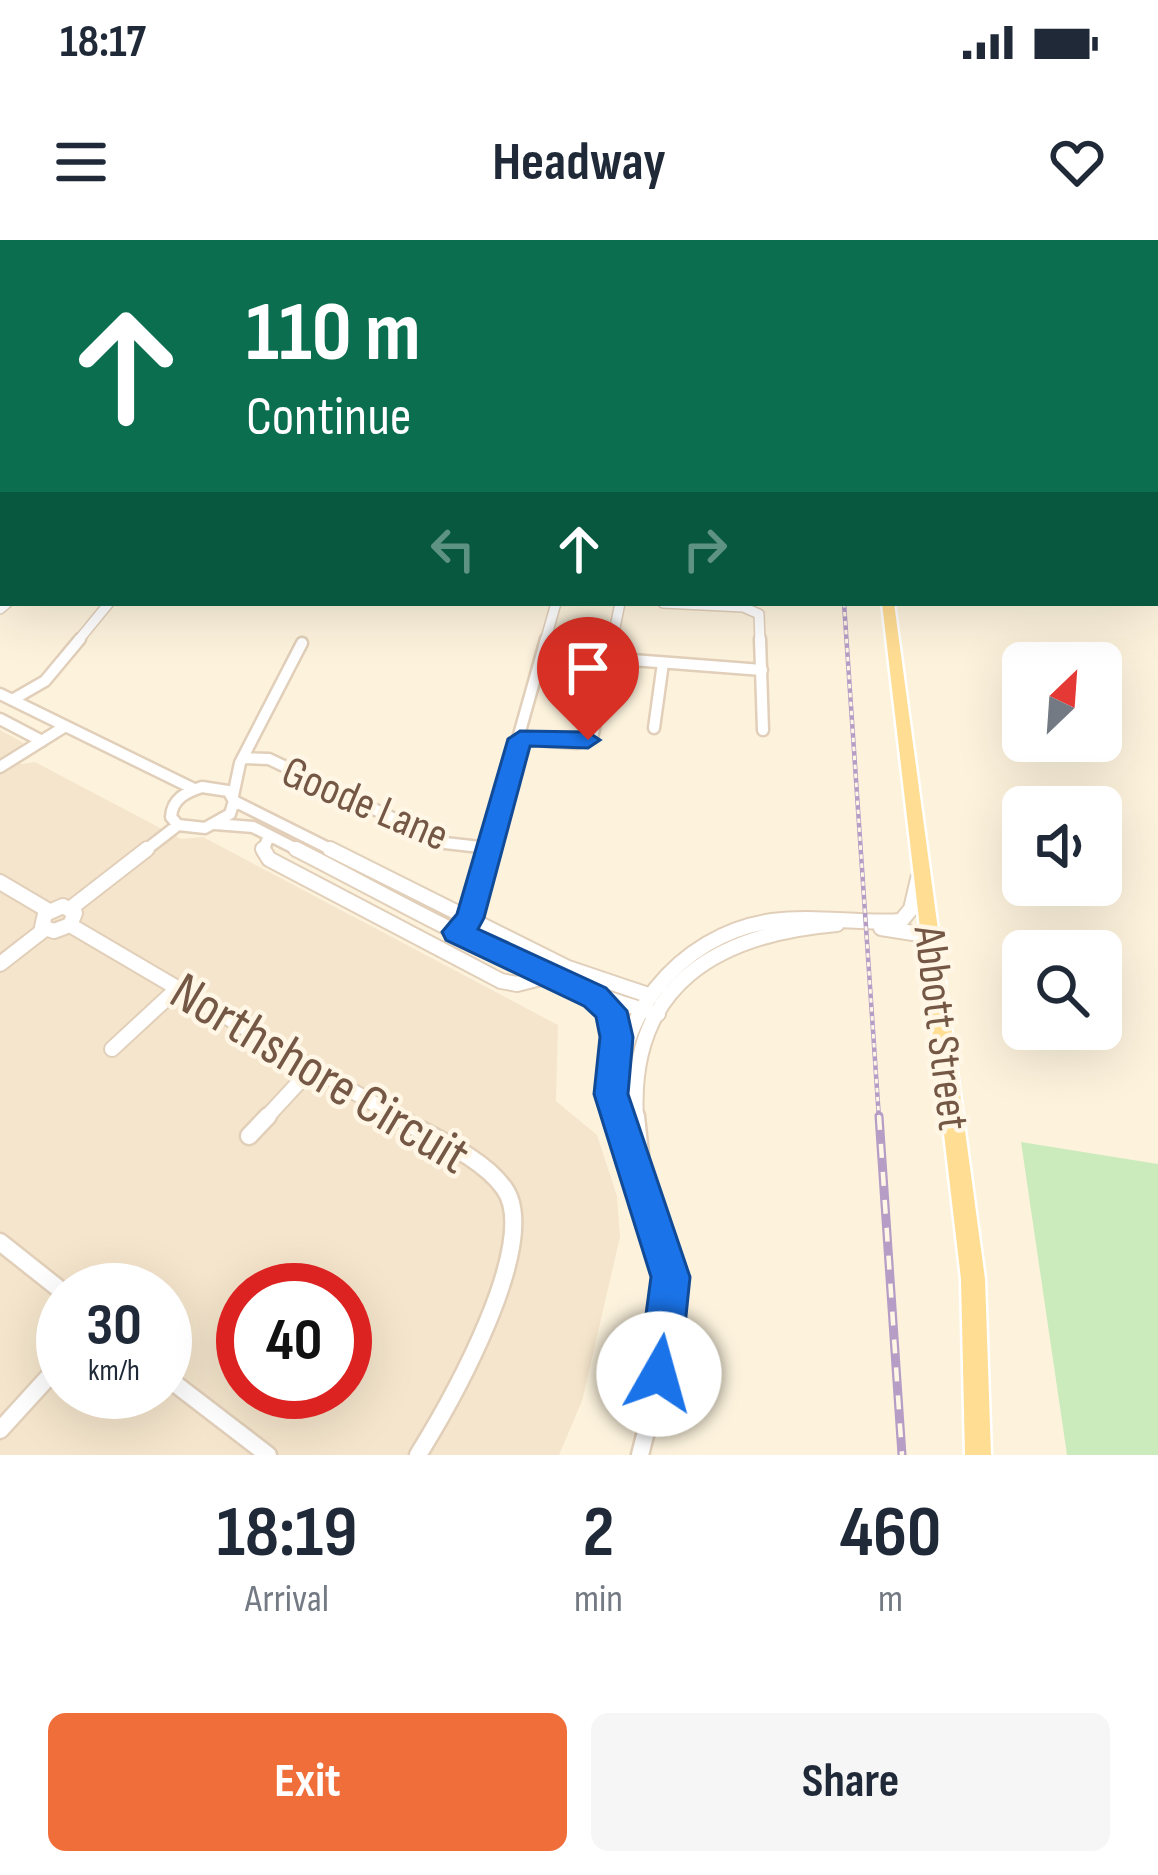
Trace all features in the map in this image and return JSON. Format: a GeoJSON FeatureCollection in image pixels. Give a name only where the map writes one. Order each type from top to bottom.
{"type":"FeatureCollection","features":[{"type":"Feature","properties":{"kind":"main road","name":"Abbott Street"},"geometry":{"type":"LineString","coordinates":[[888,606],[973,1279],[981,1454]]}},
{"type":"Feature","properties":{"kind":"street"},"geometry":{"type":"LineString","coordinates":[[6,697],[45,681],[107,606]]}},
{"type":"Feature","properties":{"kind":"street"},"geometry":{"type":"LineString","coordinates":[[457,932],[470,918],[555,606]]}},
{"type":"Feature","properties":{"kind":"street"},"geometry":{"type":"LineString","coordinates":[[520,739],[577,743],[592,738],[619,606]]}},
{"type":"Feature","properties":{"kind":"street"},"geometry":{"type":"LineString","coordinates":[[698,606],[755,611],[760,617],[763,730]]}},
{"type":"Feature","properties":{"kind":"street"},"geometry":{"type":"LineString","coordinates":[[215,824],[230,814],[242,760],[302,644]]}},
{"type":"Feature","properties":{"kind":"street"},"geometry":{"type":"LineString","coordinates":[[542,653],[762,670]]}},
{"type":"Feature","properties":{"kind":"street"},"geometry":{"type":"LineString","coordinates":[[654,728],[663,663]]}},
{"type":"Feature","properties":{"kind":"street"},"geometry":{"type":"LineString","coordinates":[[6,697],[194,789]]}},
{"type":"Feature","properties":{"kind":"street"},"geometry":{"type":"LineString","coordinates":[[0,718],[42,741]]}},
{"type":"Feature","properties":{"kind":"street"},"geometry":{"type":"LineString","coordinates":[[0,767],[64,727]]}},
{"type":"Feature","properties":{"kind":"street","name":"Goode Lane"},"geometry":{"type":"LineString","coordinates":[[242,760],[269,759],[445,843],[489,848]]}},
{"type":"Feature","properties":{"kind":"street"},"geometry":{"type":"LineString","coordinates":[[242,760],[210,787],[194,789],[176,801],[170,812],[178,825],[194,829],[242,824],[546,977],[595,997],[644,1001]]}},
{"type":"Feature","properties":{"kind":"street"},"geometry":{"type":"LineString","coordinates":[[163,777],[176,801]]}},
{"type":"Feature","properties":{"kind":"street"},"geometry":{"type":"LineString","coordinates":[[210,787],[586,976],[661,1007]]}},
{"type":"Feature","properties":{"kind":"street"},"geometry":{"type":"LineString","coordinates":[[0,964],[70,916],[178,825]]}},
{"type":"Feature","properties":{"kind":"street"},"geometry":{"type":"LineString","coordinates":[[269,835],[262,851],[269,860],[484,971],[512,984],[546,977]]}},
{"type":"Feature","properties":{"kind":"street"},"geometry":{"type":"LineString","coordinates":[[621,1115],[621,1058],[644,1001],[687,955],[743,927],[813,916],[901,920],[911,909],[921,867]]}},
{"type":"Feature","properties":{"kind":"street"},"geometry":{"type":"LineString","coordinates":[[0,882],[49,911],[70,916]]}},
{"type":"Feature","properties":{"kind":"street"},"geometry":{"type":"LineString","coordinates":[[45,929],[41,921],[49,911]]}},
{"type":"Feature","properties":{"kind":"street","name":"Northshore Circuit"},"geometry":{"type":"LineString","coordinates":[[70,916],[178,988],[489,1171],[513,1202],[511,1252],[478,1338],[418,1455]]}},
{"type":"Feature","properties":{"kind":"street"},"geometry":{"type":"LineString","coordinates":[[642,1182],[637,1082],[661,1007],[703,960],[762,932],[848,924],[933,936]]}},
{"type":"Feature","properties":{"kind":"street"},"geometry":{"type":"LineString","coordinates":[[112,1049],[178,988]]}},
{"type":"Feature","properties":{"kind":"street"},"geometry":{"type":"LineString","coordinates":[[595,997],[611,1011],[615,1022],[610,1085],[670,1277],[659,1374],[640,1455]]}},
{"type":"Feature","properties":{"kind":"street"},"geometry":{"type":"LineString","coordinates":[[249,1136],[313,1067]]}},
{"type":"Feature","properties":{"kind":"street"},"geometry":{"type":"LineString","coordinates":[[0,1242],[36,1271]]}},
{"type":"Feature","properties":{"kind":"street"},"geometry":{"type":"LineString","coordinates":[[0,1430],[36,1391]]}},
{"type":"Feature","properties":{"kind":"street"},"geometry":{"type":"LineString","coordinates":[[192,1397],[268,1455]]}},
{"type":"Feature","properties":{"kind":"shaded area"},"geometry":{"type":"Polygon","coordinates":[[[0,730],[24,743],[5,756],[22,764],[35,762],[181,839],[203,837],[558,1025],[556,1101],[597,1135],[617,1196],[620,1237],[582,1401],[559,1455],[0,1455],[0,730]]]}},
{"type":"Feature","properties":{"kind":"green space"},"geometry":{"type":"Polygon","coordinates":[[[1021,1142],[1158,1164],[1158,1455],[1067,1455],[1021,1142]]]}},
{"type":"Feature","properties":{"kind":"railway"},"geometry":{"type":"LineString","coordinates":[[844,606],[879,1119]]}},
{"type":"Feature","properties":{"kind":"railway"},"geometry":{"type":"LineString","coordinates":[[879,1116],[902,1455]]}},
{"type":"Feature","properties":{"kind":"route"},"geometry":{"type":"LineString","coordinates":[[588,740],[520,739],[470,918],[457,932],[595,997],[611,1011],[616,1037],[611,1094],[670,1277],[659,1374]]}}]}
